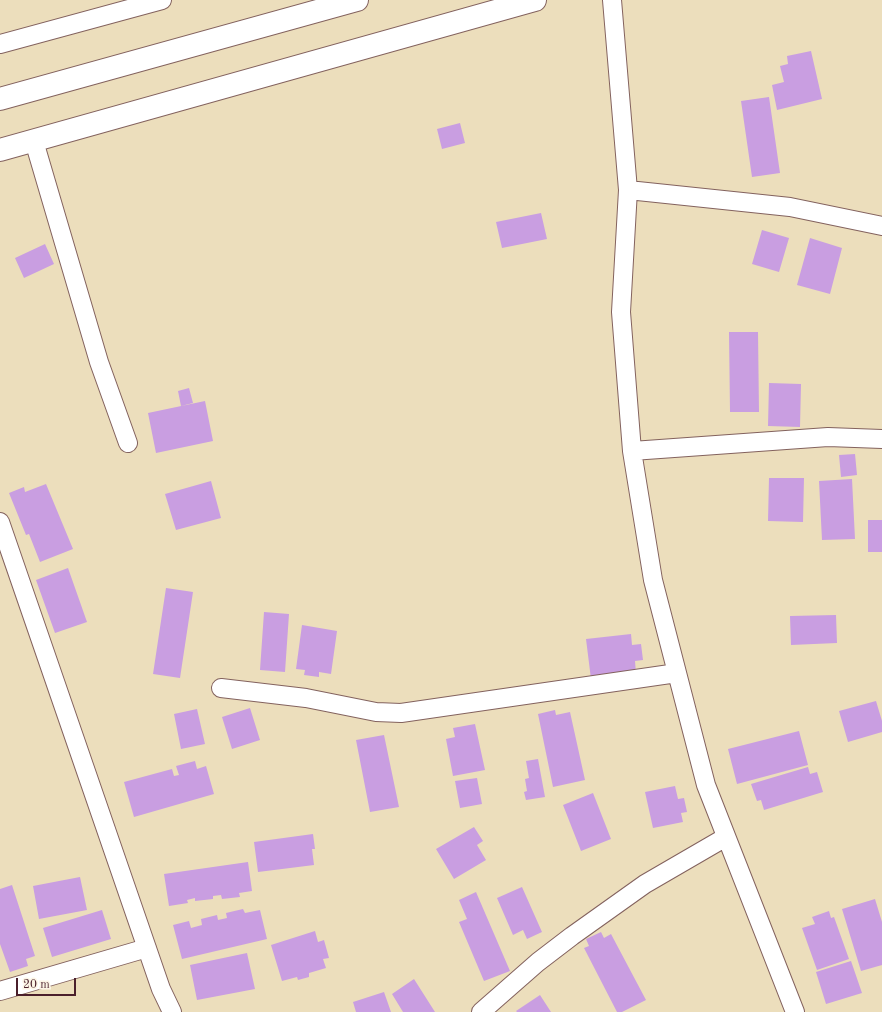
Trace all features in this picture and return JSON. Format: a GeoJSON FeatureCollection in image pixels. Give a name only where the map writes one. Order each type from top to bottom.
{"type":"FeatureCollection","features":[{"type":"Feature","properties":{"kind":"highway"},"geometry":{"type":"LineString","coordinates":[[0,99],[357,0]]}},
{"type":"Feature","properties":{"kind":"highway"},"geometry":{"type":"LineString","coordinates":[[0,150],[535,0]]}},
{"type":"Feature","properties":{"kind":"street"},"geometry":{"type":"LineString","coordinates":[[0,44],[162,0]]}},
{"type":"Feature","properties":{"kind":"street"},"geometry":{"type":"LineString","coordinates":[[612,0],[628,190],[621,312],[632,451],[653,580],[706,785],[795,1012]]}},
{"type":"Feature","properties":{"kind":"street"},"geometry":{"type":"LineString","coordinates":[[34,141],[99,362],[128,443]]}},
{"type":"Feature","properties":{"kind":"street"},"geometry":{"type":"LineString","coordinates":[[628,190],[790,207],[882,226]]}},
{"type":"Feature","properties":{"kind":"street"},"geometry":{"type":"LineString","coordinates":[[632,451],[828,437],[882,439]]}},
{"type":"Feature","properties":{"kind":"street"},"geometry":{"type":"LineString","coordinates":[[0,522],[161,989],[172,1012]]}},
{"type":"Feature","properties":{"kind":"street"},"geometry":{"type":"LineString","coordinates":[[221,688],[306,698],[376,712],[401,713],[677,673]]}},
{"type":"Feature","properties":{"kind":"street"},"geometry":{"type":"LineString","coordinates":[[481,1012],[538,962],[578,931],[645,884],[726,837]]}},
{"type":"Feature","properties":{"kind":"street"},"geometry":{"type":"LineString","coordinates":[[0,991],[147,948]]}},
{"type":"Feature","properties":{"kind":"building"},"geometry":{"type":"Polygon","coordinates":[[[811,51],[822,99],[777,110],[772,85],[784,82],[780,66],[788,64],[787,56],[811,51]]]}},
{"type":"Feature","properties":{"kind":"building"},"geometry":{"type":"Polygon","coordinates":[[[769,97],[780,173],[752,177],[741,101],[769,97]]]}},
{"type":"Feature","properties":{"kind":"building"},"geometry":{"type":"Polygon","coordinates":[[[460,123],[465,143],[442,149],[437,129],[460,123]]]}},
{"type":"Feature","properties":{"kind":"building"},"geometry":{"type":"Polygon","coordinates":[[[541,213],[547,239],[502,248],[496,222],[541,213]]]}},
{"type":"Feature","properties":{"kind":"building"},"geometry":{"type":"Polygon","coordinates":[[[762,230],[789,238],[779,272],[752,264],[762,230]]]}},
{"type":"Feature","properties":{"kind":"building"},"geometry":{"type":"Polygon","coordinates":[[[810,238],[842,248],[830,294],[797,285],[810,238]]]}},
{"type":"Feature","properties":{"kind":"building"},"geometry":{"type":"Polygon","coordinates":[[[45,244],[54,264],[24,278],[15,258],[45,244]]]}},
{"type":"Feature","properties":{"kind":"building"},"geometry":{"type":"Polygon","coordinates":[[[729,332],[758,332],[759,412],[730,412],[729,332]]]}},
{"type":"Feature","properties":{"kind":"building"},"geometry":{"type":"Polygon","coordinates":[[[769,383],[801,384],[800,427],[768,426],[769,383]]]}},
{"type":"Feature","properties":{"kind":"building"},"geometry":{"type":"Polygon","coordinates":[[[189,388],[193,403],[181,406],[178,391],[189,388]]]}},
{"type":"Feature","properties":{"kind":"building"},"geometry":{"type":"Polygon","coordinates":[[[205,401],[213,441],[156,453],[148,413],[205,401]]]}},
{"type":"Feature","properties":{"kind":"building"},"geometry":{"type":"Polygon","coordinates":[[[855,454],[857,475],[841,477],[839,455],[855,454]]]}},
{"type":"Feature","properties":{"kind":"building"},"geometry":{"type":"Polygon","coordinates":[[[769,478],[804,478],[803,522],[768,521],[769,478]]]}},
{"type":"Feature","properties":{"kind":"building"},"geometry":{"type":"Polygon","coordinates":[[[852,479],[855,539],[822,540],[819,481],[852,479]]]}},
{"type":"Feature","properties":{"kind":"building"},"geometry":{"type":"Polygon","coordinates":[[[211,481],[221,518],[176,530],[165,494],[211,481]]]}},
{"type":"Feature","properties":{"kind":"building"},"geometry":{"type":"Polygon","coordinates":[[[46,484],[73,549],[40,562],[29,534],[26,535],[9,493],[24,487],[25,492],[46,484]]]}},
{"type":"Feature","properties":{"kind":"building"},"geometry":{"type":"Polygon","coordinates":[[[868,520],[882,520],[882,552],[868,552],[868,520]]]}},
{"type":"Feature","properties":{"kind":"building"},"geometry":{"type":"Polygon","coordinates":[[[68,568],[87,622],[55,633],[36,580],[68,568]]]}},
{"type":"Feature","properties":{"kind":"building"},"geometry":{"type":"Polygon","coordinates":[[[166,588],[193,592],[180,678],[153,674],[166,588]]]}},
{"type":"Feature","properties":{"kind":"building"},"geometry":{"type":"Polygon","coordinates":[[[264,612],[289,614],[285,672],[260,670],[264,612]]]}},
{"type":"Feature","properties":{"kind":"building"},"geometry":{"type":"Polygon","coordinates":[[[836,615],[837,643],[791,645],[790,616],[836,615]]]}},
{"type":"Feature","properties":{"kind":"building"},"geometry":{"type":"Polygon","coordinates":[[[302,625],[337,631],[331,674],[319,672],[319,677],[304,675],[305,670],[296,669],[302,625]]]}},
{"type":"Feature","properties":{"kind":"building"},"geometry":{"type":"Polygon","coordinates":[[[631,634],[632,645],[641,644],[643,660],[635,661],[636,674],[591,679],[586,639],[631,634]]]}},
{"type":"Feature","properties":{"kind":"building"},"geometry":{"type":"Polygon","coordinates":[[[876,701],[882,721],[882,732],[848,742],[839,711],[876,701]]]}},
{"type":"Feature","properties":{"kind":"building"},"geometry":{"type":"Polygon","coordinates":[[[250,708],[260,740],[232,749],[222,717],[250,708]]]}},
{"type":"Feature","properties":{"kind":"building"},"geometry":{"type":"Polygon","coordinates":[[[197,709],[205,744],[181,749],[174,714],[197,709]]]}},
{"type":"Feature","properties":{"kind":"building"},"geometry":{"type":"Polygon","coordinates":[[[555,710],[556,715],[570,712],[585,780],[553,787],[538,714],[555,710]]]}},
{"type":"Feature","properties":{"kind":"building"},"geometry":{"type":"Polygon","coordinates":[[[475,724],[485,770],[453,776],[446,739],[455,737],[453,728],[475,724]]]}},
{"type":"Feature","properties":{"kind":"building"},"geometry":{"type":"Polygon","coordinates":[[[799,731],[808,765],[737,784],[728,749],[799,731]]]}},
{"type":"Feature","properties":{"kind":"building"},"geometry":{"type":"Polygon","coordinates":[[[384,735],[399,807],[370,812],[356,740],[384,735]]]}},
{"type":"Feature","properties":{"kind":"building"},"geometry":{"type":"Polygon","coordinates":[[[538,759],[545,797],[526,800],[524,792],[527,791],[525,779],[529,778],[526,761],[538,759]]]}},
{"type":"Feature","properties":{"kind":"building"},"geometry":{"type":"Polygon","coordinates":[[[195,761],[197,769],[206,766],[214,794],[134,817],[124,782],[172,769],[174,776],[179,775],[176,766],[195,761]]]}},
{"type":"Feature","properties":{"kind":"building"},"geometry":{"type":"Polygon","coordinates":[[[808,767],[810,774],[817,772],[823,792],[764,810],[761,800],[757,801],[751,784],[808,767]]]}},
{"type":"Feature","properties":{"kind":"building"},"geometry":{"type":"Polygon","coordinates":[[[477,778],[482,804],[460,808],[455,781],[477,778]]]}},
{"type":"Feature","properties":{"kind":"building"},"geometry":{"type":"Polygon","coordinates":[[[675,786],[678,799],[684,798],[687,812],[681,813],[683,822],[653,828],[645,792],[675,786]]]}},
{"type":"Feature","properties":{"kind":"building"},"geometry":{"type":"Polygon","coordinates":[[[593,793],[611,839],[581,851],[563,805],[593,793]]]}},
{"type":"Feature","properties":{"kind":"building"},"geometry":{"type":"Polygon","coordinates":[[[474,827],[483,841],[477,845],[486,860],[454,879],[436,849],[474,827]]]}},
{"type":"Feature","properties":{"kind":"building"},"geometry":{"type":"Polygon","coordinates":[[[313,834],[315,849],[312,849],[314,865],[258,872],[254,842],[313,834]]]}},
{"type":"Feature","properties":{"kind":"building"},"geometry":{"type":"Polygon","coordinates":[[[248,862],[252,891],[239,893],[240,897],[222,899],[221,895],[213,896],[213,899],[195,901],[195,898],[187,900],[188,903],[169,906],[164,874],[248,862]]]}},
{"type":"Feature","properties":{"kind":"building"},"geometry":{"type":"Polygon","coordinates":[[[80,877],[87,910],[39,919],[33,886],[80,877]]]}},
{"type":"Feature","properties":{"kind":"building"},"geometry":{"type":"Polygon","coordinates":[[[12,885],[35,956],[26,959],[28,966],[10,972],[0,944],[0,889],[12,885]]]}},
{"type":"Feature","properties":{"kind":"building"},"geometry":{"type":"Polygon","coordinates":[[[522,887],[542,932],[527,939],[523,930],[513,935],[497,898],[522,887]]]}},
{"type":"Feature","properties":{"kind":"building"},"geometry":{"type":"Polygon","coordinates":[[[476,892],[510,971],[484,981],[459,922],[467,919],[459,900],[476,892]]]}},
{"type":"Feature","properties":{"kind":"building"},"geometry":{"type":"Polygon","coordinates":[[[875,899],[882,922],[882,965],[861,971],[842,909],[875,899]]]}},
{"type":"Feature","properties":{"kind":"building"},"geometry":{"type":"Polygon","coordinates":[[[243,909],[245,913],[260,910],[267,939],[182,959],[173,925],[189,921],[191,928],[202,925],[201,919],[217,915],[218,920],[227,918],[226,913],[243,909]]]}},
{"type":"Feature","properties":{"kind":"building"},"geometry":{"type":"Polygon","coordinates":[[[102,910],[111,939],[52,957],[43,928],[102,910]]]}},
{"type":"Feature","properties":{"kind":"building"},"geometry":{"type":"Polygon","coordinates":[[[829,911],[831,918],[834,917],[849,959],[817,970],[802,928],[815,924],[812,917],[829,911]]]}},
{"type":"Feature","properties":{"kind":"building"},"geometry":{"type":"Polygon","coordinates":[[[315,931],[318,942],[324,940],[329,958],[323,959],[326,968],[309,973],[309,977],[298,980],[297,977],[282,981],[271,945],[315,931]]]}},
{"type":"Feature","properties":{"kind":"building"},"geometry":{"type":"Polygon","coordinates":[[[601,932],[604,938],[611,934],[646,1000],[622,1012],[617,1012],[584,948],[589,946],[586,939],[601,932]]]}},
{"type":"Feature","properties":{"kind":"building"},"geometry":{"type":"Polygon","coordinates":[[[247,953],[255,989],[197,1000],[190,965],[247,953]]]}},
{"type":"Feature","properties":{"kind":"building"},"geometry":{"type":"Polygon","coordinates":[[[851,961],[862,993],[826,1004],[816,972],[851,961]]]}},
{"type":"Feature","properties":{"kind":"building"},"geometry":{"type":"Polygon","coordinates":[[[414,979],[435,1012],[403,1012],[392,994],[414,979]]]}},
{"type":"Feature","properties":{"kind":"building"},"geometry":{"type":"Polygon","coordinates":[[[384,992],[391,1012],[356,1012],[353,1002],[384,992]]]}},
{"type":"Feature","properties":{"kind":"building"},"geometry":{"type":"Polygon","coordinates":[[[540,995],[551,1012],[516,1011],[540,995]]]}}]}
